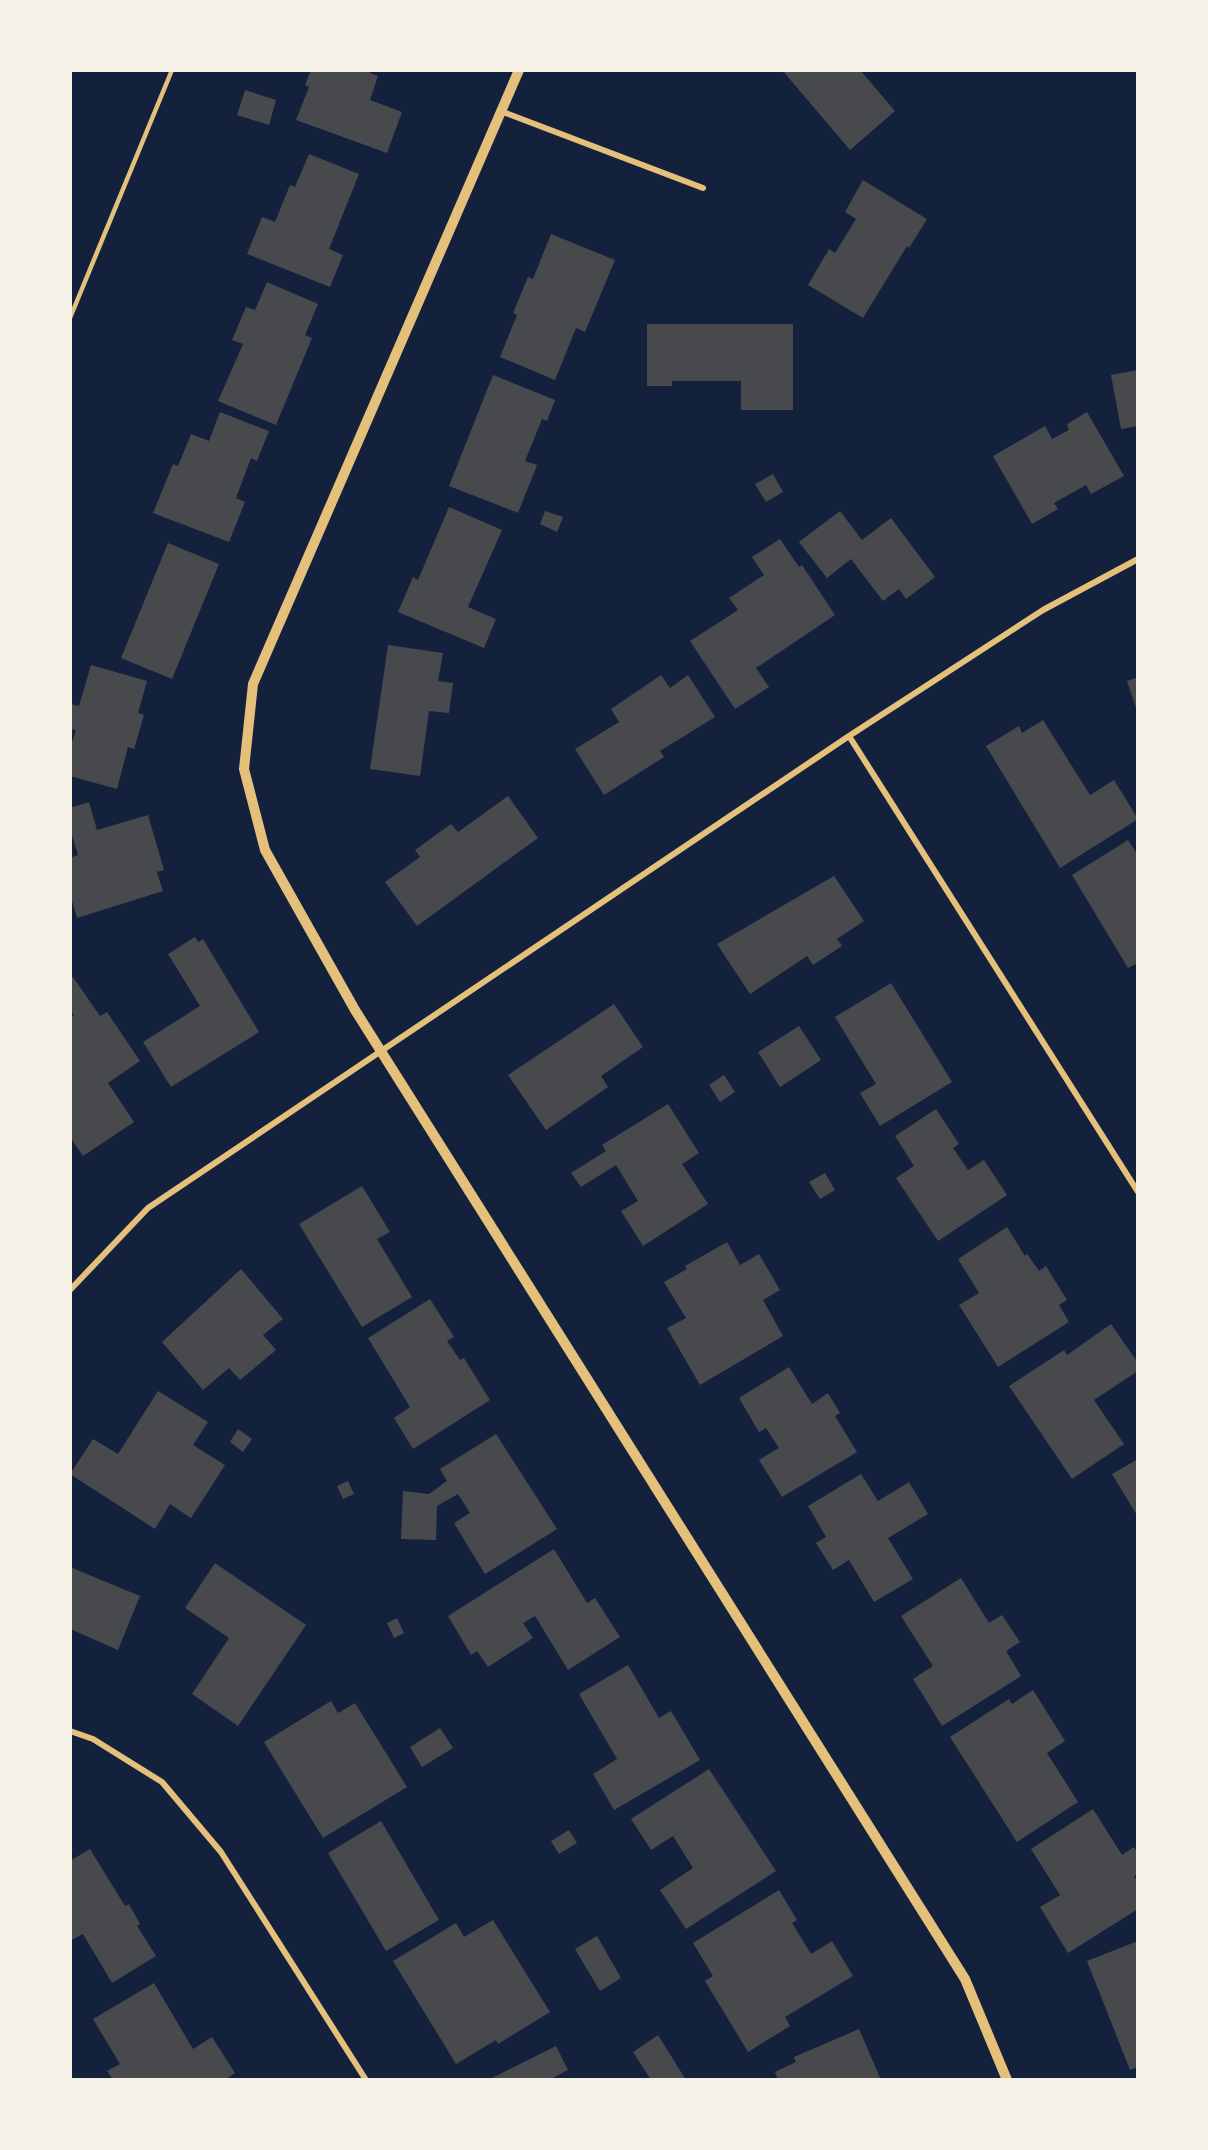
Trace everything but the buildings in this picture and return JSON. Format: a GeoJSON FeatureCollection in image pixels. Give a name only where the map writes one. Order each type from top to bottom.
{"type":"FeatureCollection","features":[{"type":"Feature","properties":{"kind":"street"},"geometry":{"type":"LineString","coordinates":[[519,70],[503,112],[253,684],[244,769],[265,850],[381,1054],[965,1979],[1007,2079]]}},
{"type":"Feature","properties":{"kind":"street"},"geometry":{"type":"LineString","coordinates":[[503,112],[703,188]]}},
{"type":"Feature","properties":{"kind":"street"},"geometry":{"type":"LineString","coordinates":[[70,1290],[148,1208],[381,1054],[849,736],[1043,610],[1137,559]]}},
{"type":"Feature","properties":{"kind":"street"},"geometry":{"type":"LineString","coordinates":[[849,736],[1137,1192]]}},
{"type":"Feature","properties":{"kind":"street"},"geometry":{"type":"LineString","coordinates":[[70,1731],[93,1739],[162,1782],[220,1852],[366,2079]]}},
{"type":"Feature","properties":{"kind":"lane"},"geometry":{"type":"LineString","coordinates":[[70,318],[172,70]]}}]}
